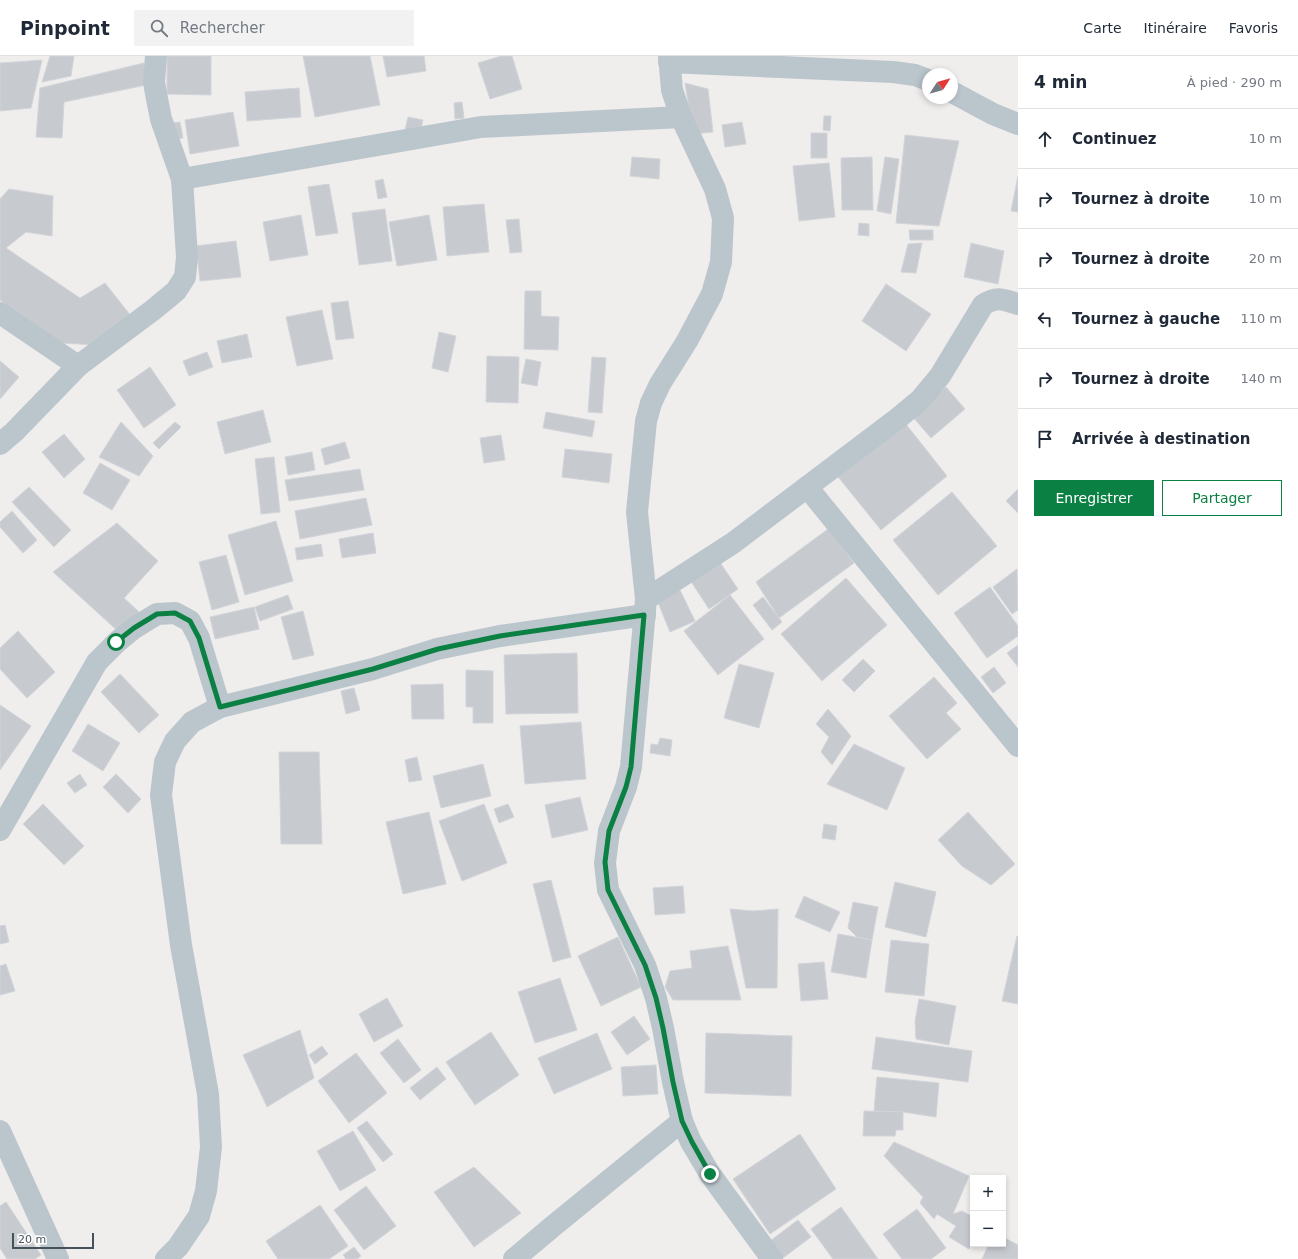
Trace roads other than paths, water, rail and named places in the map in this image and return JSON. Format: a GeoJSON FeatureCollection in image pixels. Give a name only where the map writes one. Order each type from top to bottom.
{"type":"FeatureCollection","features":[{"type":"Feature","properties":{"kind":"street"},"geometry":{"type":"LineString","coordinates":[[0,444],[14,432],[78,366],[176,291],[185,277],[187,257],[182,179],[161,118],[154,82],[156,56]]}},
{"type":"Feature","properties":{"kind":"street"},"geometry":{"type":"LineString","coordinates":[[772,1259],[710,1174],[682,1121],[656,998],[645,965],[608,890],[605,862],[609,831],[626,787],[631,767],[645,607],[637,512],[646,421],[651,403],[660,384],[687,341],[712,294],[721,262],[723,218],[715,189],[681,117],[672,90],[669,59],[893,72],[915,75],[922,78]]}},
{"type":"Feature","properties":{"kind":"street"},"geometry":{"type":"LineString","coordinates":[[958,95],[993,114],[1018,124]]}},
{"type":"Feature","properties":{"kind":"street"},"geometry":{"type":"LineString","coordinates":[[182,179],[481,126],[681,117]]}},
{"type":"Feature","properties":{"kind":"street"},"geometry":{"type":"LineString","coordinates":[[166,1259],[178,1247],[199,1216],[206,1191],[211,1147],[208,1094],[181,945],[161,795],[165,762],[175,741],[192,722],[220,707],[373,669],[438,649],[645,607],[807,487],[920,400],[940,376],[983,305],[992,300],[1001,299],[1018,304]]}},
{"type":"Feature","properties":{"kind":"street"},"geometry":{"type":"LineString","coordinates":[[0,313],[78,366]]}},
{"type":"Feature","properties":{"kind":"street"},"geometry":{"type":"LineString","coordinates":[[807,487],[1018,746]]}},
{"type":"Feature","properties":{"kind":"street"},"geometry":{"type":"LineString","coordinates":[[0,830],[97,662],[116,642],[134,628],[157,614],[175,613],[190,621],[199,638],[220,707]]}},
{"type":"Feature","properties":{"kind":"street"},"geometry":{"type":"LineString","coordinates":[[514,1259],[682,1121]]}},
{"type":"Feature","properties":{"kind":"street"},"geometry":{"type":"LineString","coordinates":[[0,1131],[58,1259]]}}]}
